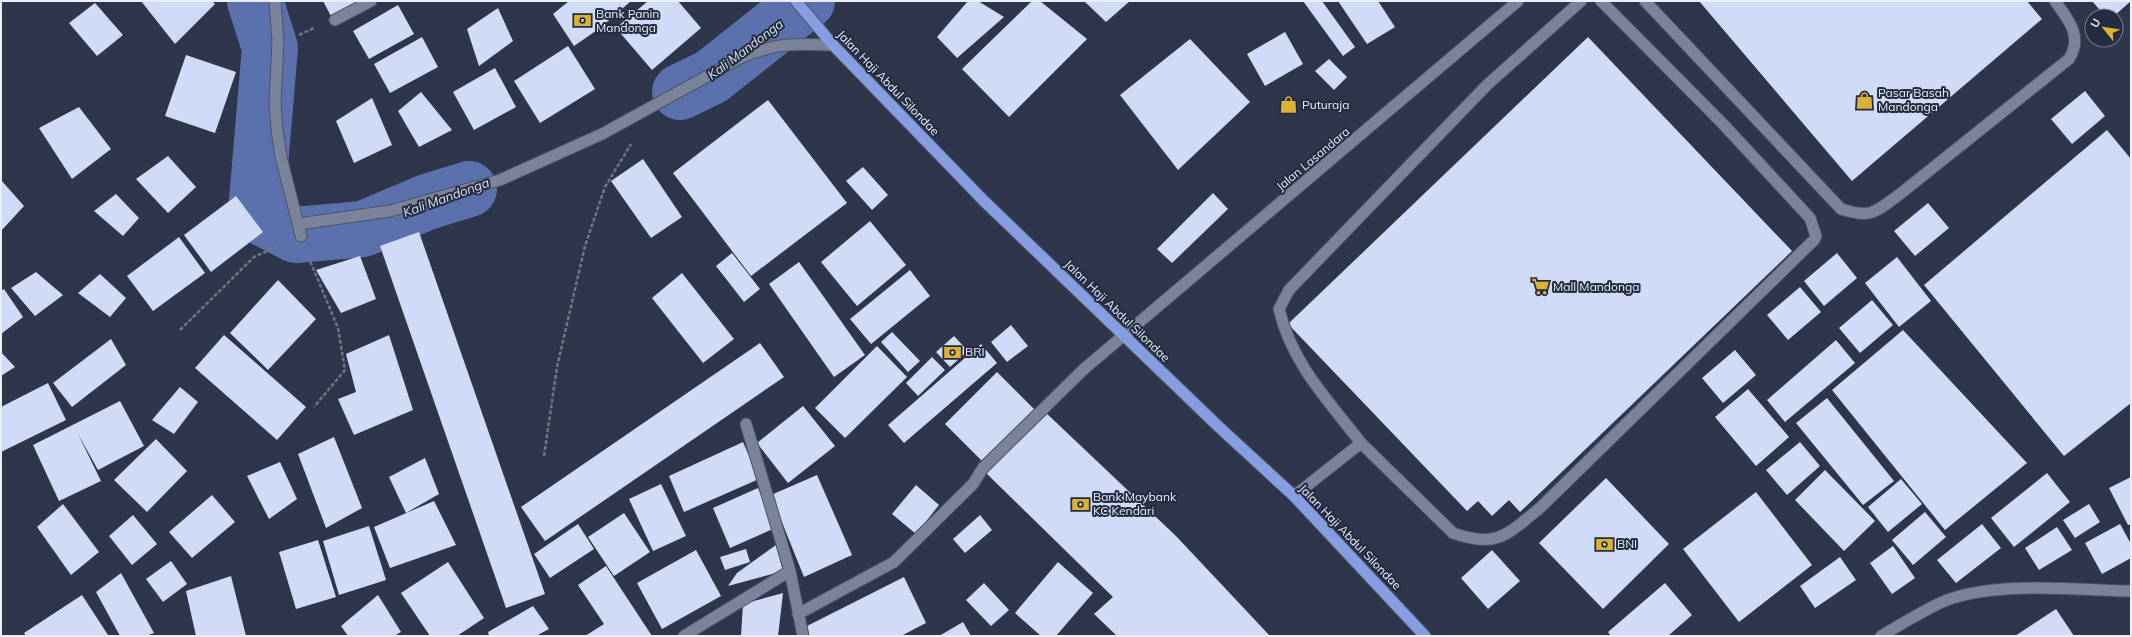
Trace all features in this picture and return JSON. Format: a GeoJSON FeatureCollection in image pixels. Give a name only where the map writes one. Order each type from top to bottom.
{"type":"FeatureCollection","features":[{"type":"Feature","properties":{"kind":"highway","name":"Jalan Haji Abdul Silondae"},"geometry":{"type":"LineString","coordinates":[[796,1],[832,45],[984,201],[1124,336],[1294,496],[1425,636]]}},
{"type":"Feature","properties":{"kind":"street"},"geometry":{"type":"LineString","coordinates":[[275,1],[278,40],[275,104],[277,130],[281,157],[301,236]]}},
{"type":"Feature","properties":{"kind":"street"},"geometry":{"type":"LineString","coordinates":[[335,20],[371,1]]}},
{"type":"Feature","properties":{"kind":"street","name":"Jalan Lasandara"},"geometry":{"type":"LineString","coordinates":[[798,614],[894,562],[973,484],[989,462],[1084,369],[1518,1]]}},
{"type":"Feature","properties":{"kind":"street"},"geometry":{"type":"LineString","coordinates":[[1581,1],[1487,85],[1289,290],[1279,309],[1289,343],[1303,368],[1361,443],[1453,533],[1472,540],[1490,540],[1508,534],[1541,507],[1814,240],[1816,236],[1810,218],[1724,125],[1601,1]]}},
{"type":"Feature","properties":{"kind":"street"},"geometry":{"type":"LineString","coordinates":[[1645,1],[1841,209],[1855,214],[1873,213],[1900,194],[2069,60],[2074,52],[2076,38],[2070,21],[2055,1]]}},
{"type":"Feature","properties":{"kind":"street"},"geometry":{"type":"LineString","coordinates":[[298,224],[390,211],[500,180],[602,134],[742,57],[762,48],[784,44],[832,45]]}},
{"type":"Feature","properties":{"kind":"street"},"geometry":{"type":"LineString","coordinates":[[746,424],[790,571],[803,636]]}},
{"type":"Feature","properties":{"kind":"street"},"geometry":{"type":"LineString","coordinates":[[1294,496],[1361,443]]}},
{"type":"Feature","properties":{"kind":"street"},"geometry":{"type":"LineString","coordinates":[[684,636],[790,571]]}},
{"type":"Feature","properties":{"kind":"street"},"geometry":{"type":"LineString","coordinates":[[1881,636],[1941,603],[1976,593],[2007,588],[2131,591]]}},
{"type":"Feature","properties":{"kind":"path"},"geometry":{"type":"LineString","coordinates":[[294,37],[318,27]]}},
{"type":"Feature","properties":{"kind":"path"},"geometry":{"type":"LineString","coordinates":[[544,456],[556,367],[585,246],[605,187],[632,143]]}},
{"type":"Feature","properties":{"kind":"path"},"geometry":{"type":"LineString","coordinates":[[180,330],[254,257],[301,236],[314,274],[338,328],[345,370],[314,407]]}},
{"type":"Feature","properties":{"kind":"building"},"geometry":{"type":"Polygon","coordinates":[[[141,1],[212,1],[215,4],[175,44],[141,1]]]}},
{"type":"Feature","properties":{"kind":"building"},"geometry":{"type":"Polygon","coordinates":[[[323,1],[364,1],[332,18],[323,1]]]}},
{"type":"Feature","properties":{"kind":"building","name":"Bank Panin Mandonga"},"geometry":{"type":"Polygon","coordinates":[[[569,1],[631,1],[600,28],[574,46],[553,14],[569,1]]]}},
{"type":"Feature","properties":{"kind":"building"},"geometry":{"type":"Polygon","coordinates":[[[648,1],[678,1],[701,28],[652,70],[616,28],[648,1]]]}},
{"type":"Feature","properties":{"kind":"building"},"geometry":{"type":"Polygon","coordinates":[[[968,1],[978,1],[1004,17],[957,58],[937,37],[968,1]]]}},
{"type":"Feature","properties":{"kind":"building"},"geometry":{"type":"Polygon","coordinates":[[[1032,1],[1040,1],[1087,39],[1009,117],[962,69],[1032,1]]]}},
{"type":"Feature","properties":{"kind":"building"},"geometry":{"type":"Polygon","coordinates":[[[1084,1],[1130,1],[1106,22],[1084,1]]]}},
{"type":"Feature","properties":{"kind":"building"},"geometry":{"type":"Polygon","coordinates":[[[1303,1],[1322,1],[1355,47],[1343,56],[1303,1]]]}},
{"type":"Feature","properties":{"kind":"building"},"geometry":{"type":"Polygon","coordinates":[[[1338,1],[1378,1],[1395,27],[1367,44],[1338,1]]]}},
{"type":"Feature","properties":{"kind":"building","name":"Pasar Basah Mandonga"},"geometry":{"type":"Polygon","coordinates":[[[1699,1],[2027,1],[2042,19],[1852,181],[1699,1]]]}},
{"type":"Feature","properties":{"kind":"building"},"geometry":{"type":"Polygon","coordinates":[[[2092,1],[2131,1],[2123,8],[2098,8],[2092,1]]]}},
{"type":"Feature","properties":{"kind":"building"},"geometry":{"type":"Polygon","coordinates":[[[95,3],[123,35],[97,56],[69,23],[95,3]]]}},
{"type":"Feature","properties":{"kind":"building"},"geometry":{"type":"Polygon","coordinates":[[[398,5],[414,34],[369,59],[353,31],[398,5]]]}},
{"type":"Feature","properties":{"kind":"building"},"geometry":{"type":"Polygon","coordinates":[[[498,8],[513,41],[479,66],[467,29],[498,8]]]}},
{"type":"Feature","properties":{"kind":"building"},"geometry":{"type":"Polygon","coordinates":[[[1285,32],[1303,64],[1265,86],[1247,54],[1285,32]]]}},
{"type":"Feature","properties":{"kind":"building"},"geometry":{"type":"Polygon","coordinates":[[[422,37],[438,67],[390,93],[374,64],[422,37]]]}},
{"type":"Feature","properties":{"kind":"building","name":"Mall Mandonga"},"geometry":{"type":"Polygon","coordinates":[[[1588,37],[1792,251],[1520,512],[1509,500],[1492,516],[1478,501],[1467,511],[1288,324],[1588,37]]]}},
{"type":"Feature","properties":{"kind":"building"},"geometry":{"type":"Polygon","coordinates":[[[1190,39],[1250,102],[1178,170],[1120,95],[1190,39]]]}},
{"type":"Feature","properties":{"kind":"building"},"geometry":{"type":"Polygon","coordinates":[[[568,46],[595,89],[540,123],[514,81],[568,46]]]}},
{"type":"Feature","properties":{"kind":"building"},"geometry":{"type":"Polygon","coordinates":[[[186,55],[236,72],[215,133],[165,116],[186,55]]]}},
{"type":"Feature","properties":{"kind":"building"},"geometry":{"type":"Polygon","coordinates":[[[1329,59],[1347,77],[1334,90],[1315,71],[1329,59]]]}},
{"type":"Feature","properties":{"kind":"building"},"geometry":{"type":"Polygon","coordinates":[[[495,68],[516,107],[474,130],[453,92],[495,68]]]}},
{"type":"Feature","properties":{"kind":"building"},"geometry":{"type":"Polygon","coordinates":[[[2085,91],[2105,116],[2072,144],[2051,119],[2085,91]]]}},
{"type":"Feature","properties":{"kind":"building"},"geometry":{"type":"Polygon","coordinates":[[[421,92],[452,130],[419,147],[398,111],[421,92]]]}},
{"type":"Feature","properties":{"kind":"building"},"geometry":{"type":"Polygon","coordinates":[[[372,98],[392,145],[354,163],[336,121],[372,98]]]}},
{"type":"Feature","properties":{"kind":"building"},"geometry":{"type":"Polygon","coordinates":[[[768,100],[847,203],[751,276],[673,173],[768,100]]]}},
{"type":"Feature","properties":{"kind":"building"},"geometry":{"type":"Polygon","coordinates":[[[79,107],[111,149],[72,179],[39,128],[79,107]]]}},
{"type":"Feature","properties":{"kind":"building"},"geometry":{"type":"Polygon","coordinates":[[[2107,130],[2131,159],[2131,403],[2064,456],[1924,285],[2107,130]]]}},
{"type":"Feature","properties":{"kind":"building"},"geometry":{"type":"Polygon","coordinates":[[[168,156],[196,187],[168,213],[136,179],[168,156]]]}},
{"type":"Feature","properties":{"kind":"building"},"geometry":{"type":"Polygon","coordinates":[[[643,159],[682,217],[651,238],[611,181],[643,159]]]}},
{"type":"Feature","properties":{"kind":"building"},"geometry":{"type":"Polygon","coordinates":[[[863,167],[888,195],[872,210],[846,181],[863,167]]]}},
{"type":"Feature","properties":{"kind":"building"},"geometry":{"type":"Polygon","coordinates":[[[1,180],[24,206],[1,231],[1,180]]]}},
{"type":"Feature","properties":{"kind":"building"},"geometry":{"type":"Polygon","coordinates":[[[1213,193],[1228,209],[1172,263],[1157,249],[1213,193]]]}},
{"type":"Feature","properties":{"kind":"building"},"geometry":{"type":"Polygon","coordinates":[[[116,194],[139,218],[123,236],[94,211],[116,194]]]}},
{"type":"Feature","properties":{"kind":"building"},"geometry":{"type":"Polygon","coordinates":[[[236,196],[263,232],[211,272],[184,235],[236,196]]]}},
{"type":"Feature","properties":{"kind":"building"},"geometry":{"type":"Polygon","coordinates":[[[1928,203],[1949,228],[1915,256],[1894,231],[1928,203]]]}},
{"type":"Feature","properties":{"kind":"building"},"geometry":{"type":"Polygon","coordinates":[[[870,221],[906,265],[857,306],[821,262],[870,221]]]}},
{"type":"Feature","properties":{"kind":"building"},"geometry":{"type":"Polygon","coordinates":[[[419,232],[545,594],[506,608],[380,246],[419,232]]]}},
{"type":"Feature","properties":{"kind":"building"},"geometry":{"type":"Polygon","coordinates":[[[179,237],[205,273],[153,311],[127,276],[179,237]]]}},
{"type":"Feature","properties":{"kind":"building"},"geometry":{"type":"Polygon","coordinates":[[[732,253],[760,289],[744,302],[716,266],[732,253]]]}},
{"type":"Feature","properties":{"kind":"building"},"geometry":{"type":"Polygon","coordinates":[[[1837,253],[1857,278],[1824,306],[1804,281],[1837,253]]]}},
{"type":"Feature","properties":{"kind":"building"},"geometry":{"type":"Polygon","coordinates":[[[360,256],[376,299],[341,313],[316,270],[360,256]]]}},
{"type":"Feature","properties":{"kind":"building"},"geometry":{"type":"Polygon","coordinates":[[[1897,257],[1931,301],[1899,327],[1865,283],[1897,257]]]}},
{"type":"Feature","properties":{"kind":"building"},"geometry":{"type":"Polygon","coordinates":[[[799,262],[865,355],[834,377],[769,284],[799,262]]]}},
{"type":"Feature","properties":{"kind":"building"},"geometry":{"type":"Polygon","coordinates":[[[910,270],[930,296],[871,344],[850,319],[910,270]]]}},
{"type":"Feature","properties":{"kind":"building"},"geometry":{"type":"Polygon","coordinates":[[[36,272],[63,295],[35,316],[11,288],[36,272]]]}},
{"type":"Feature","properties":{"kind":"building"},"geometry":{"type":"Polygon","coordinates":[[[682,273],[734,339],[703,363],[652,298],[682,273]]]}},
{"type":"Feature","properties":{"kind":"building"},"geometry":{"type":"Polygon","coordinates":[[[100,274],[126,298],[110,317],[78,293],[100,274]]]}},
{"type":"Feature","properties":{"kind":"building"},"geometry":{"type":"Polygon","coordinates":[[[278,280],[316,319],[268,370],[230,333],[278,280]]]}},
{"type":"Feature","properties":{"kind":"building"},"geometry":{"type":"Polygon","coordinates":[[[1800,287],[1821,312],[1788,340],[1767,315],[1800,287]]]}},
{"type":"Feature","properties":{"kind":"building"},"geometry":{"type":"Polygon","coordinates":[[[4,289],[23,317],[1,334],[1,291],[4,289]]]}},
{"type":"Feature","properties":{"kind":"building"},"geometry":{"type":"Polygon","coordinates":[[[1872,300],[1893,325],[1860,353],[1839,328],[1872,300]]]}},
{"type":"Feature","properties":{"kind":"building"},"geometry":{"type":"Polygon","coordinates":[[[1011,325],[1028,346],[1007,362],[991,342],[1011,325]]]}},
{"type":"Feature","properties":{"kind":"building"},"geometry":{"type":"Polygon","coordinates":[[[1903,330],[2027,463],[1945,530],[1832,390],[1903,330]]]}},
{"type":"Feature","properties":{"kind":"building"},"geometry":{"type":"Polygon","coordinates":[[[892,332],[920,361],[908,372],[881,342],[892,332]]]}},
{"type":"Feature","properties":{"kind":"building"},"geometry":{"type":"Polygon","coordinates":[[[224,335],[306,407],[277,440],[195,368],[224,335]]]}},
{"type":"Feature","properties":{"kind":"building"},"geometry":{"type":"Polygon","coordinates":[[[389,335],[413,410],[354,435],[338,399],[356,392],[346,354],[389,335]]]}},
{"type":"Feature","properties":{"kind":"building","name":"BRI"},"geometry":{"type":"Polygon","coordinates":[[[954,336],[968,351],[950,367],[936,352],[954,336]]]}},
{"type":"Feature","properties":{"kind":"building"},"geometry":{"type":"Polygon","coordinates":[[[111,339],[126,365],[72,407],[53,383],[111,339]]]}},
{"type":"Feature","properties":{"kind":"building"},"geometry":{"type":"Polygon","coordinates":[[[1836,340],[1855,363],[1785,422],[1767,400],[1836,340]]]}},
{"type":"Feature","properties":{"kind":"building"},"geometry":{"type":"Polygon","coordinates":[[[760,343],[784,377],[545,541],[521,507],[760,343]]]}},
{"type":"Feature","properties":{"kind":"building"},"geometry":{"type":"Polygon","coordinates":[[[981,344],[997,363],[904,443],[888,425],[981,344]]]}},
{"type":"Feature","properties":{"kind":"building"},"geometry":{"type":"Polygon","coordinates":[[[877,346],[907,377],[845,438],[815,408],[877,346]]]}},
{"type":"Feature","properties":{"kind":"building"},"geometry":{"type":"Polygon","coordinates":[[[1735,350],[1756,375],[1723,403],[1702,378],[1735,350]]]}},
{"type":"Feature","properties":{"kind":"building"},"geometry":{"type":"Polygon","coordinates":[[[1,352],[15,367],[1,376],[1,352]]]}},
{"type":"Feature","properties":{"kind":"building"},"geometry":{"type":"Polygon","coordinates":[[[932,357],[945,370],[918,396],[906,383],[932,357]]]}},
{"type":"Feature","properties":{"kind":"building"},"geometry":{"type":"Polygon","coordinates":[[[997,372],[1036,411],[983,462],[945,424],[997,372]]]}},
{"type":"Feature","properties":{"kind":"building"},"geometry":{"type":"Polygon","coordinates":[[[48,383],[66,420],[1,452],[1,407],[48,383]]]}},
{"type":"Feature","properties":{"kind":"building"},"geometry":{"type":"Polygon","coordinates":[[[180,387],[198,402],[174,434],[152,420],[180,387]]]}},
{"type":"Feature","properties":{"kind":"building"},"geometry":{"type":"Polygon","coordinates":[[[1748,389],[1789,437],[1756,466],[1715,417],[1748,389]]]}},
{"type":"Feature","properties":{"kind":"building"},"geometry":{"type":"Polygon","coordinates":[[[1827,398],[1894,481],[1863,505],[1796,423],[1827,398]]]}},
{"type":"Feature","properties":{"kind":"building"},"geometry":{"type":"Polygon","coordinates":[[[120,401],[144,446],[98,470],[78,434],[101,481],[59,501],[33,445],[120,401]]]}},
{"type":"Feature","properties":{"kind":"building"},"geometry":{"type":"Polygon","coordinates":[[[803,406],[835,446],[788,483],[757,443],[803,406]]]}},
{"type":"Feature","properties":{"kind":"building","name":"Bank Maybank KC Kendari"},"geometry":{"type":"Polygon","coordinates":[[[1043,410],[1176,536],[1270,636],[1117,636],[1094,614],[1113,597],[985,472],[1043,410]]]}},
{"type":"Feature","properties":{"kind":"building"},"geometry":{"type":"Polygon","coordinates":[[[334,437],[362,508],[326,528],[298,454],[334,437]]]}},
{"type":"Feature","properties":{"kind":"building"},"geometry":{"type":"Polygon","coordinates":[[[156,439],[187,471],[147,512],[114,480],[156,439]]]}},
{"type":"Feature","properties":{"kind":"building"},"geometry":{"type":"Polygon","coordinates":[[[743,442],[759,479],[684,512],[669,476],[743,442]]]}},
{"type":"Feature","properties":{"kind":"building"},"geometry":{"type":"Polygon","coordinates":[[[1800,442],[1820,466],[1787,495],[1766,470],[1800,442]]]}},
{"type":"Feature","properties":{"kind":"building"},"geometry":{"type":"Polygon","coordinates":[[[425,458],[439,494],[406,513],[389,477],[425,458]]]}},
{"type":"Feature","properties":{"kind":"building"},"geometry":{"type":"Polygon","coordinates":[[[280,462],[297,499],[269,519],[247,476],[280,462]]]}},
{"type":"Feature","properties":{"kind":"building"},"geometry":{"type":"Polygon","coordinates":[[[1825,470],[1875,521],[1844,551],[1795,500],[1825,470]]]}},
{"type":"Feature","properties":{"kind":"building"},"geometry":{"type":"Polygon","coordinates":[[[2047,473],[2070,502],[2014,547],[1991,518],[2047,473]]]}},
{"type":"Feature","properties":{"kind":"building"},"geometry":{"type":"Polygon","coordinates":[[[817,475],[852,555],[804,577],[771,495],[817,475]]]}},
{"type":"Feature","properties":{"kind":"building"},"geometry":{"type":"Polygon","coordinates":[[[2131,477],[2131,524],[2128,525],[2109,488],[2131,477]]]}},
{"type":"Feature","properties":{"kind":"building","name":"BNI"},"geometry":{"type":"Polygon","coordinates":[[[1606,478],[1669,544],[1603,609],[1539,543],[1606,478]]]}},
{"type":"Feature","properties":{"kind":"building"},"geometry":{"type":"Polygon","coordinates":[[[1901,479],[1922,504],[1888,532],[1868,507],[1901,479]]]}},
{"type":"Feature","properties":{"kind":"building"},"geometry":{"type":"Polygon","coordinates":[[[661,484],[686,536],[653,551],[629,499],[661,484]]]}},
{"type":"Feature","properties":{"kind":"building"},"geometry":{"type":"Polygon","coordinates":[[[916,485],[939,505],[916,534],[892,514],[916,485]]]}},
{"type":"Feature","properties":{"kind":"building"},"geometry":{"type":"Polygon","coordinates":[[[758,488],[775,528],[730,548],[713,508],[758,488]]]}},
{"type":"Feature","properties":{"kind":"building"},"geometry":{"type":"Polygon","coordinates":[[[1756,492],[1812,565],[1739,622],[1683,549],[1756,492]]]}},
{"type":"Feature","properties":{"kind":"building"},"geometry":{"type":"Polygon","coordinates":[[[212,495],[235,522],[192,558],[169,532],[212,495]]]}},
{"type":"Feature","properties":{"kind":"building"},"geometry":{"type":"Polygon","coordinates":[[[434,501],[456,545],[390,568],[374,527],[434,501]]]}},
{"type":"Feature","properties":{"kind":"building"},"geometry":{"type":"Polygon","coordinates":[[[63,504],[99,552],[71,575],[37,527],[63,504]]]}},
{"type":"Feature","properties":{"kind":"building"},"geometry":{"type":"Polygon","coordinates":[[[2089,504],[2100,522],[2075,538],[2063,520],[2089,504]]]}},
{"type":"Feature","properties":{"kind":"building"},"geometry":{"type":"Polygon","coordinates":[[[1925,512],[1946,537],[1913,565],[1892,540],[1925,512]]]}},
{"type":"Feature","properties":{"kind":"building"},"geometry":{"type":"Polygon","coordinates":[[[624,513],[650,552],[614,576],[588,537],[624,513]]]}},
{"type":"Feature","properties":{"kind":"building"},"geometry":{"type":"Polygon","coordinates":[[[133,515],[157,544],[132,565],[109,536],[133,515]]]}},
{"type":"Feature","properties":{"kind":"building"},"geometry":{"type":"Polygon","coordinates":[[[980,515],[992,530],[965,553],[953,539],[980,515]]]}},
{"type":"Feature","properties":{"kind":"building"},"geometry":{"type":"Polygon","coordinates":[[[578,524],[594,549],[550,578],[534,554],[578,524]]]}},
{"type":"Feature","properties":{"kind":"building"},"geometry":{"type":"Polygon","coordinates":[[[1982,524],[2001,548],[1956,583],[1937,560],[1982,524]]]}},
{"type":"Feature","properties":{"kind":"building"},"geometry":{"type":"Polygon","coordinates":[[[2120,524],[2131,544],[2131,558],[2102,574],[2085,543],[2120,524]]]}},
{"type":"Feature","properties":{"kind":"building"},"geometry":{"type":"Polygon","coordinates":[[[369,526],[386,580],[339,595],[323,541],[369,526]]]}},
{"type":"Feature","properties":{"kind":"building"},"geometry":{"type":"Polygon","coordinates":[[[2057,527],[2072,550],[2039,570],[2025,548],[2057,527]]]}},
{"type":"Feature","properties":{"kind":"building"},"geometry":{"type":"Polygon","coordinates":[[[318,540],[336,597],[296,609],[279,552],[318,540]]]}},
{"type":"Feature","properties":{"kind":"building"},"geometry":{"type":"Polygon","coordinates":[[[776,545],[783,571],[728,586],[737,573],[776,545]]]}},
{"type":"Feature","properties":{"kind":"building"},"geometry":{"type":"Polygon","coordinates":[[[1893,546],[1915,578],[1892,594],[1870,563],[1893,546]]]}},
{"type":"Feature","properties":{"kind":"building"},"geometry":{"type":"Polygon","coordinates":[[[746,549],[750,562],[725,570],[720,557],[746,549]]]}},
{"type":"Feature","properties":{"kind":"building"},"geometry":{"type":"Polygon","coordinates":[[[696,550],[721,596],[662,629],[637,583],[696,550]]]}},
{"type":"Feature","properties":{"kind":"building"},"geometry":{"type":"Polygon","coordinates":[[[1492,550],[1520,581],[1488,609],[1461,578],[1492,550]]]}},
{"type":"Feature","properties":{"kind":"building"},"geometry":{"type":"Polygon","coordinates":[[[1840,557],[1856,580],[1815,608],[1800,586],[1840,557]]]}},
{"type":"Feature","properties":{"kind":"building"},"geometry":{"type":"Polygon","coordinates":[[[171,561],[187,584],[163,602],[146,579],[171,561]]]}},
{"type":"Feature","properties":{"kind":"building"},"geometry":{"type":"Polygon","coordinates":[[[448,562],[484,618],[457,636],[430,636],[401,593],[448,562]]]}},
{"type":"Feature","properties":{"kind":"building"},"geometry":{"type":"Polygon","coordinates":[[[1058,562],[1093,593],[1056,636],[1041,636],[1015,613],[1058,562]]]}},
{"type":"Feature","properties":{"kind":"building"},"geometry":{"type":"Polygon","coordinates":[[[606,566],[652,636],[585,636],[604,624],[578,585],[606,566]]]}},
{"type":"Feature","properties":{"kind":"building"},"geometry":{"type":"Polygon","coordinates":[[[121,573],[154,633],[146,636],[120,636],[96,592],[121,573]]]}},
{"type":"Feature","properties":{"kind":"building"},"geometry":{"type":"Polygon","coordinates":[[[231,576],[246,636],[196,636],[186,591],[231,576]]]}},
{"type":"Feature","properties":{"kind":"building"},"geometry":{"type":"Polygon","coordinates":[[[904,577],[926,623],[901,636],[806,636],[803,628],[904,577]]]}},
{"type":"Feature","properties":{"kind":"building"},"geometry":{"type":"Polygon","coordinates":[[[984,583],[1009,610],[991,626],[966,600],[984,583]]]}},
{"type":"Feature","properties":{"kind":"building"},"geometry":{"type":"Polygon","coordinates":[[[1665,583],[1692,615],[1668,636],[1611,636],[1608,632],[1665,583]]]}},
{"type":"Feature","properties":{"kind":"building"},"geometry":{"type":"Polygon","coordinates":[[[783,593],[778,636],[741,636],[743,604],[783,593]]]}},
{"type":"Feature","properties":{"kind":"building"},"geometry":{"type":"Polygon","coordinates":[[[82,595],[108,635],[26,636],[24,633],[82,595]]]}},
{"type":"Feature","properties":{"kind":"building"},"geometry":{"type":"Polygon","coordinates":[[[378,595],[401,632],[394,636],[348,636],[341,626],[378,595]]]}},
{"type":"Feature","properties":{"kind":"building"},"geometry":{"type":"Polygon","coordinates":[[[533,606],[549,629],[536,636],[489,636],[488,632],[533,606]]]}},
{"type":"Feature","properties":{"kind":"building"},"geometry":{"type":"Polygon","coordinates":[[[2056,609],[2074,636],[2015,636],[2056,609]]]}},
{"type":"Feature","properties":{"kind":"building"},"geometry":{"type":"Polygon","coordinates":[[[963,622],[971,636],[939,636],[963,622]]]}},
{"type":"Feature","properties":{"kind":"waterway","name":"Kali Mandonga"},"geometry":{"type":"LineString","coordinates":[[255,1],[270,48],[257,200],[265,219],[296,235],[363,229],[427,202],[469,189]]}},
{"type":"Feature","properties":{"kind":"waterway","name":"Kali Mandonga"},"geometry":{"type":"LineString","coordinates":[[680,92],[711,77],[807,1]]}},
{"type":"Feature","properties":{"kind":"place","name":"Bank Panin Mandonga"},"geometry":{"type":"Point","coordinates":[583,21]}},
{"type":"Feature","properties":{"kind":"place","name":"Pasar Basah Mandonga"},"geometry":{"type":"Point","coordinates":[1865,100]}},
{"type":"Feature","properties":{"kind":"place","name":"Puturaja"},"geometry":{"type":"Point","coordinates":[1289,105]}},
{"type":"Feature","properties":{"kind":"place","name":"Mall Mandonga"},"geometry":{"type":"Point","coordinates":[1540,287]}},
{"type":"Feature","properties":{"kind":"place","name":"BRI"},"geometry":{"type":"Point","coordinates":[952,352]}},
{"type":"Feature","properties":{"kind":"place","name":"Bank Maybank KC Kendari"},"geometry":{"type":"Point","coordinates":[1080,504]}},
{"type":"Feature","properties":{"kind":"place","name":"BNI"},"geometry":{"type":"Point","coordinates":[1604,544]}}]}
